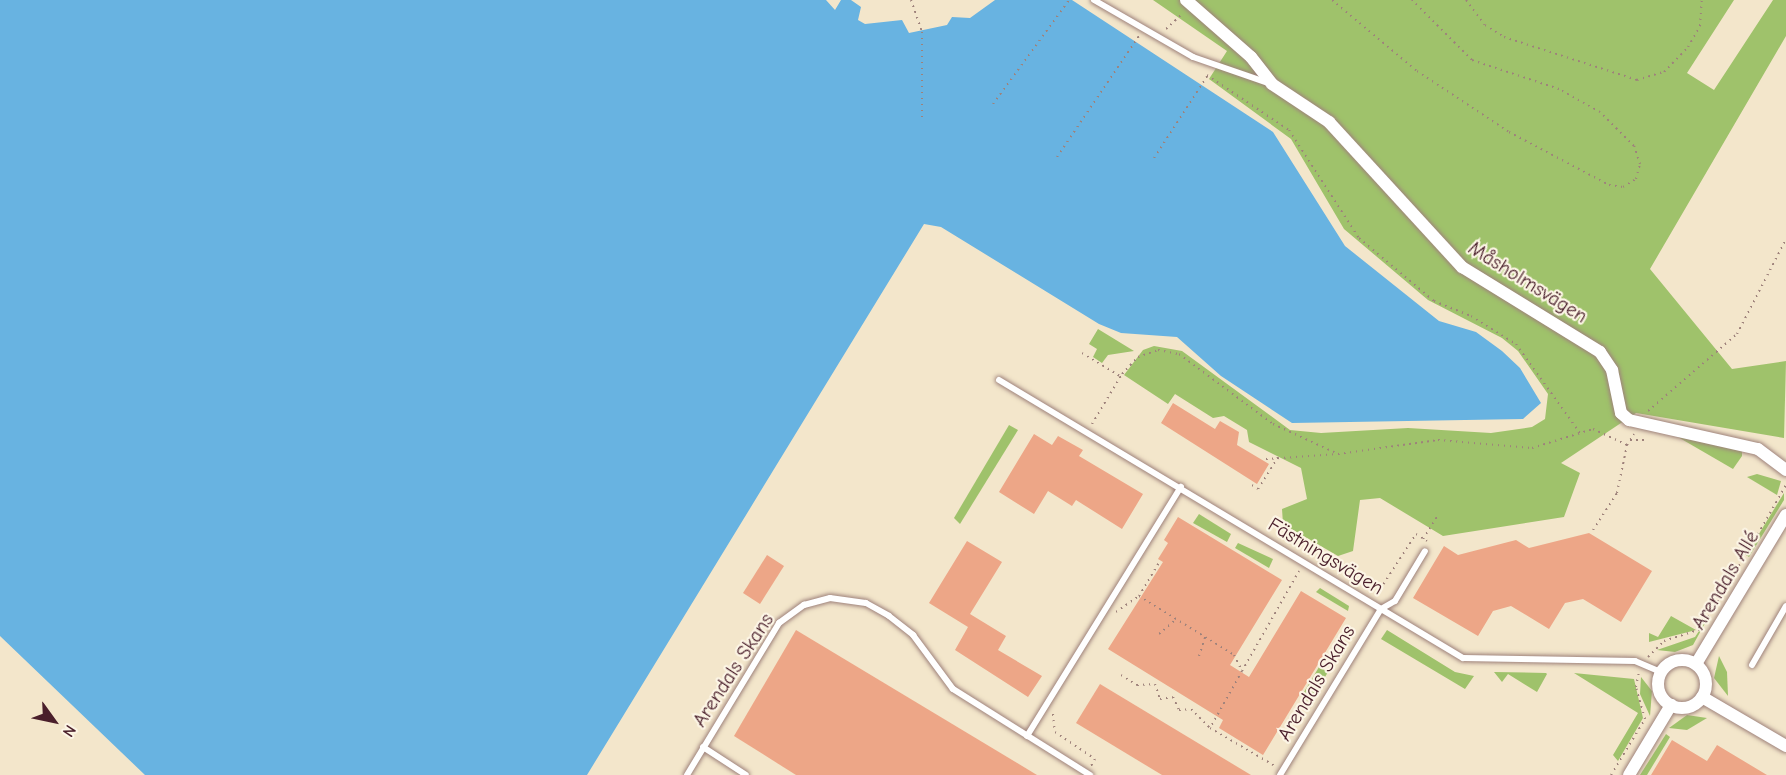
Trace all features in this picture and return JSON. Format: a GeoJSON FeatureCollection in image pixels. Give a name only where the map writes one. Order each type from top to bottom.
{"type":"FeatureCollection","features":[{"type":"Feature","properties":{"kind":"street","name":"Måsholmsvägen"},"geometry":{"type":"LineString","coordinates":[[1189,3],[1251,57],[1272,84],[1329,122],[1462,267],[1600,352],[1612,370],[1621,413],[1640,425]]}},
{"type":"Feature","properties":{"kind":"street"},"geometry":{"type":"LineString","coordinates":[[1640,425],[1758,449],[1786,470]]}},
{"type":"Feature","properties":{"kind":"street","name":"Arendals Allé"},"geometry":{"type":"LineString","coordinates":[[1696,664],[1786,515]]}},
{"type":"Feature","properties":{"kind":"street"},"geometry":{"type":"LineString","coordinates":[[1677,660],[1696,664],[1706,680],[1702,697],[1688,707],[1671,705],[1659,690],[1661,672],[1677,660]]}},
{"type":"Feature","properties":{"kind":"street"},"geometry":{"type":"LineString","coordinates":[[1702,697],[1786,746]]}},
{"type":"Feature","properties":{"kind":"street"},"geometry":{"type":"LineString","coordinates":[[1629,775],[1671,705]]}},
{"type":"Feature","properties":{"kind":"lane"},"geometry":{"type":"LineString","coordinates":[[1094,0],[1215,66],[1272,84]]}},
{"type":"Feature","properties":{"kind":"lane","name":"Fästningsvägen"},"geometry":{"type":"LineString","coordinates":[[999,380],[1463,658],[1644,663],[1661,672]]}},
{"type":"Feature","properties":{"kind":"lane"},"geometry":{"type":"LineString","coordinates":[[1027,736],[1181,487]]}},
{"type":"Feature","properties":{"kind":"lane","name":"Arendals Skans"},"geometry":{"type":"LineString","coordinates":[[1280,775],[1381,609],[1395,601],[1425,551]]}},
{"type":"Feature","properties":{"kind":"lane","name":"Arendals Skans"},"geometry":{"type":"LineString","coordinates":[[687,775],[779,623],[804,605],[830,598],[866,603],[889,616],[913,635],[953,689],[1088,774]]}},
{"type":"Feature","properties":{"kind":"lane"},"geometry":{"type":"LineString","coordinates":[[1752,665],[1786,606]]}},
{"type":"Feature","properties":{"kind":"lane"},"geometry":{"type":"LineString","coordinates":[[703,747],[746,775]]}},
{"type":"Feature","properties":{"kind":"path"},"geometry":{"type":"LineString","coordinates":[[911,0],[922,32],[922,121]]}},
{"type":"Feature","properties":{"kind":"path"},"geometry":{"type":"LineString","coordinates":[[993,104],[1069,0]]}},
{"type":"Feature","properties":{"kind":"path"},"geometry":{"type":"LineString","coordinates":[[1332,0],[1417,71],[1509,132],[1609,185],[1623,187],[1636,178],[1640,164],[1634,146],[1600,112],[1559,89],[1472,60],[1412,0]]}},
{"type":"Feature","properties":{"kind":"path"},"geometry":{"type":"LineString","coordinates":[[1466,0],[1485,25],[1504,37],[1637,80],[1664,72],[1684,51],[1700,26],[1702,0]]}},
{"type":"Feature","properties":{"kind":"path"},"geometry":{"type":"LineString","coordinates":[[1160,38],[1172,19],[1189,3]]}},
{"type":"Feature","properties":{"kind":"path"},"geometry":{"type":"LineString","coordinates":[[1057,158],[1135,42]]}},
{"type":"Feature","properties":{"kind":"path"},"geometry":{"type":"LineString","coordinates":[[1154,158],[1215,66]]}},
{"type":"Feature","properties":{"kind":"path"},"geometry":{"type":"LineString","coordinates":[[1207,75],[1289,130],[1359,238],[1434,301],[1472,316],[1516,344],[1580,433]]}},
{"type":"Feature","properties":{"kind":"path"},"geometry":{"type":"LineString","coordinates":[[1593,530],[1617,493],[1627,446],[1657,398],[1737,334],[1786,239]]}},
{"type":"Feature","properties":{"kind":"path"},"geometry":{"type":"LineString","coordinates":[[1088,433],[1120,376],[1148,352],[1171,351],[1273,424],[1338,454]]}},
{"type":"Feature","properties":{"kind":"path"},"geometry":{"type":"LineString","coordinates":[[1082,353],[1120,376]]}},
{"type":"Feature","properties":{"kind":"path"},"geometry":{"type":"LineString","coordinates":[[1266,459],[1280,454],[1338,454],[1438,440],[1532,448],[1580,433],[1602,431],[1627,446]]}},
{"type":"Feature","properties":{"kind":"path"},"geometry":{"type":"LineString","coordinates":[[1630,440],[1646,440]]}},
{"type":"Feature","properties":{"kind":"path"},"geometry":{"type":"LineString","coordinates":[[1252,485],[1258,489],[1280,454]]}},
{"type":"Feature","properties":{"kind":"path"},"geometry":{"type":"LineString","coordinates":[[1611,775],[1645,719],[1636,687],[1644,663],[1659,644],[1701,630],[1786,485]]}},
{"type":"Feature","properties":{"kind":"path"},"geometry":{"type":"LineString","coordinates":[[1424,539],[1437,517]]}},
{"type":"Feature","properties":{"kind":"path"},"geometry":{"type":"LineString","coordinates":[[1368,601],[1416,534],[1429,542]]}},
{"type":"Feature","properties":{"kind":"path"},"geometry":{"type":"LineString","coordinates":[[1110,621],[1139,596],[1160,561]]}},
{"type":"Feature","properties":{"kind":"path"},"geometry":{"type":"LineString","coordinates":[[1210,728],[1289,584],[1301,568],[1311,574]]}},
{"type":"Feature","properties":{"kind":"path"},"geometry":{"type":"LineString","coordinates":[[1139,596],[1234,655],[1242,671]]}},
{"type":"Feature","properties":{"kind":"path"},"geometry":{"type":"LineString","coordinates":[[1159,634],[1176,619]]}},
{"type":"Feature","properties":{"kind":"path"},"geometry":{"type":"LineString","coordinates":[[1199,656],[1205,637]]}},
{"type":"Feature","properties":{"kind":"path"},"geometry":{"type":"LineString","coordinates":[[1121,675],[1137,685],[1155,684],[1160,699],[1173,697],[1179,710],[1191,709],[1210,728],[1275,765]]}},
{"type":"Feature","properties":{"kind":"path"},"geometry":{"type":"LineString","coordinates":[[1057,707],[1052,715],[1055,732],[1095,759],[1088,774]]}},
{"type":"Feature","properties":{"kind":"green space"},"geometry":{"type":"Polygon","coordinates":[[[1153,0],[1734,0],[1687,73],[1714,90],[1773,0],[1786,0],[1786,36],[1650,269],[1732,369],[1786,361],[1784,438],[1636,413],[1561,463],[1580,473],[1564,517],[1443,536],[1380,498],[1360,500],[1353,551],[1338,556],[1283,524],[1282,509],[1307,499],[1301,468],[1249,442],[1247,430],[1224,416],[1213,418],[1175,394],[1168,404],[1124,375],[1143,350],[1154,346],[1182,351],[1290,430],[1321,433],[1408,428],[1491,433],[1532,427],[1545,419],[1548,394],[1518,351],[1502,338],[1428,300],[1344,229],[1291,139],[1209,79],[1227,51],[1153,0]]]}},
{"type":"Feature","properties":{"kind":"green space"},"geometry":{"type":"Polygon","coordinates":[[[1098,329],[1134,351],[1108,355],[1102,363],[1093,357],[1097,349],[1089,344],[1098,329]]]}},
{"type":"Feature","properties":{"kind":"green space"},"geometry":{"type":"Polygon","coordinates":[[[1009,425],[1018,430],[960,524],[954,518],[1009,425]]]}},
{"type":"Feature","properties":{"kind":"green space"},"geometry":{"type":"Polygon","coordinates":[[[1671,433],[1742,451],[1742,456],[1733,469],[1671,433]]]}},
{"type":"Feature","properties":{"kind":"green space"},"geometry":{"type":"Polygon","coordinates":[[[1757,474],[1781,481],[1777,495],[1747,477],[1757,474]]]}},
{"type":"Feature","properties":{"kind":"green space"},"geometry":{"type":"Polygon","coordinates":[[[1784,493],[1784,500],[1749,557],[1746,555],[1784,493]]]}},
{"type":"Feature","properties":{"kind":"green space"},"geometry":{"type":"Polygon","coordinates":[[[1199,514],[1231,534],[1227,542],[1193,523],[1199,514]]]}},
{"type":"Feature","properties":{"kind":"green space"},"geometry":{"type":"Polygon","coordinates":[[[1238,543],[1273,559],[1269,568],[1235,548],[1238,543]]]}},
{"type":"Feature","properties":{"kind":"green space"},"geometry":{"type":"Polygon","coordinates":[[[1320,588],[1349,606],[1348,611],[1316,592],[1320,588]]]}},
{"type":"Feature","properties":{"kind":"green space"},"geometry":{"type":"Polygon","coordinates":[[[1671,616],[1696,630],[1649,642],[1649,633],[1658,637],[1671,616]]]}},
{"type":"Feature","properties":{"kind":"green space"},"geometry":{"type":"Polygon","coordinates":[[[1709,616],[1693,645],[1675,652],[1657,650],[1695,637],[1709,616]]]}},
{"type":"Feature","properties":{"kind":"green space"},"geometry":{"type":"Polygon","coordinates":[[[1387,630],[1455,672],[1474,676],[1465,689],[1381,639],[1387,630]]]}},
{"type":"Feature","properties":{"kind":"green space"},"geometry":{"type":"Polygon","coordinates":[[[1719,656],[1727,672],[1728,696],[1714,678],[1719,656]]]}},
{"type":"Feature","properties":{"kind":"green space"},"geometry":{"type":"Polygon","coordinates":[[[1319,667],[1328,672],[1310,702],[1301,697],[1319,667]]]}},
{"type":"Feature","properties":{"kind":"green space"},"geometry":{"type":"Polygon","coordinates":[[[1494,672],[1547,674],[1537,692],[1508,674],[1502,682],[1494,672]]]}},
{"type":"Feature","properties":{"kind":"green space"},"geometry":{"type":"Polygon","coordinates":[[[1574,673],[1634,679],[1643,718],[1618,761],[1613,755],[1638,713],[1574,673]]]}},
{"type":"Feature","properties":{"kind":"green space"},"geometry":{"type":"Polygon","coordinates":[[[1641,677],[1652,691],[1650,716],[1640,694],[1641,677]]]}},
{"type":"Feature","properties":{"kind":"green space"},"geometry":{"type":"Polygon","coordinates":[[[1687,715],[1707,718],[1687,730],[1669,728],[1687,715]]]}},
{"type":"Feature","properties":{"kind":"green space"},"geometry":{"type":"Polygon","coordinates":[[[1666,734],[1670,737],[1647,775],[1640,775],[1666,734]]]}},
{"type":"Feature","properties":{"kind":"water"},"geometry":{"type":"Polygon","coordinates":[[[0,0],[826,0],[835,10],[841,0],[851,0],[861,7],[858,20],[865,24],[902,20],[909,33],[947,25],[952,17],[970,18],[995,0],[1072,0],[1273,132],[1345,246],[1439,321],[1476,332],[1502,351],[1520,368],[1541,403],[1523,419],[1292,423],[1221,376],[1177,337],[1121,333],[1099,324],[941,227],[924,224],[587,775],[145,775],[0,636],[0,0]]]}},
{"type":"Feature","properties":{"kind":"building"},"geometry":{"type":"Polygon","coordinates":[[[1173,403],[1215,429],[1220,421],[1239,432],[1237,445],[1269,464],[1257,484],[1161,423],[1173,403]]]}},
{"type":"Feature","properties":{"kind":"building"},"geometry":{"type":"Polygon","coordinates":[[[1034,434],[1052,445],[1058,436],[1083,450],[1079,456],[1143,494],[1122,529],[1076,500],[1072,506],[1048,491],[1034,514],[999,492],[1034,434]]]}},
{"type":"Feature","properties":{"kind":"building"},"geometry":{"type":"Polygon","coordinates":[[[1178,517],[1282,580],[1230,665],[1249,677],[1301,591],[1346,618],[1263,755],[1219,728],[1223,720],[1108,649],[1163,562],[1158,559],[1168,543],[1164,540],[1178,517]]]}},
{"type":"Feature","properties":{"kind":"building"},"geometry":{"type":"Polygon","coordinates":[[[1589,533],[1652,571],[1621,622],[1583,599],[1565,603],[1549,629],[1511,606],[1493,611],[1478,636],[1413,598],[1444,546],[1458,555],[1516,540],[1529,548],[1589,533]]]}},
{"type":"Feature","properties":{"kind":"building"},"geometry":{"type":"Polygon","coordinates":[[[967,541],[1002,562],[970,614],[1006,636],[998,650],[1042,676],[1028,697],[955,650],[968,627],[929,603],[967,541]]]}},
{"type":"Feature","properties":{"kind":"building"},"geometry":{"type":"Polygon","coordinates":[[[767,555],[784,566],[760,604],[743,593],[767,555]]]}},
{"type":"Feature","properties":{"kind":"building"},"geometry":{"type":"Polygon","coordinates":[[[796,630],[1037,775],[796,775],[734,736],[796,630]]]}},
{"type":"Feature","properties":{"kind":"building"},"geometry":{"type":"Polygon","coordinates":[[[1100,684],[1251,775],[1162,775],[1076,723],[1100,684]]]}},
{"type":"Feature","properties":{"kind":"building"},"geometry":{"type":"Polygon","coordinates":[[[1672,740],[1707,761],[1717,745],[1767,775],[1651,775],[1672,740]]]}}]}
